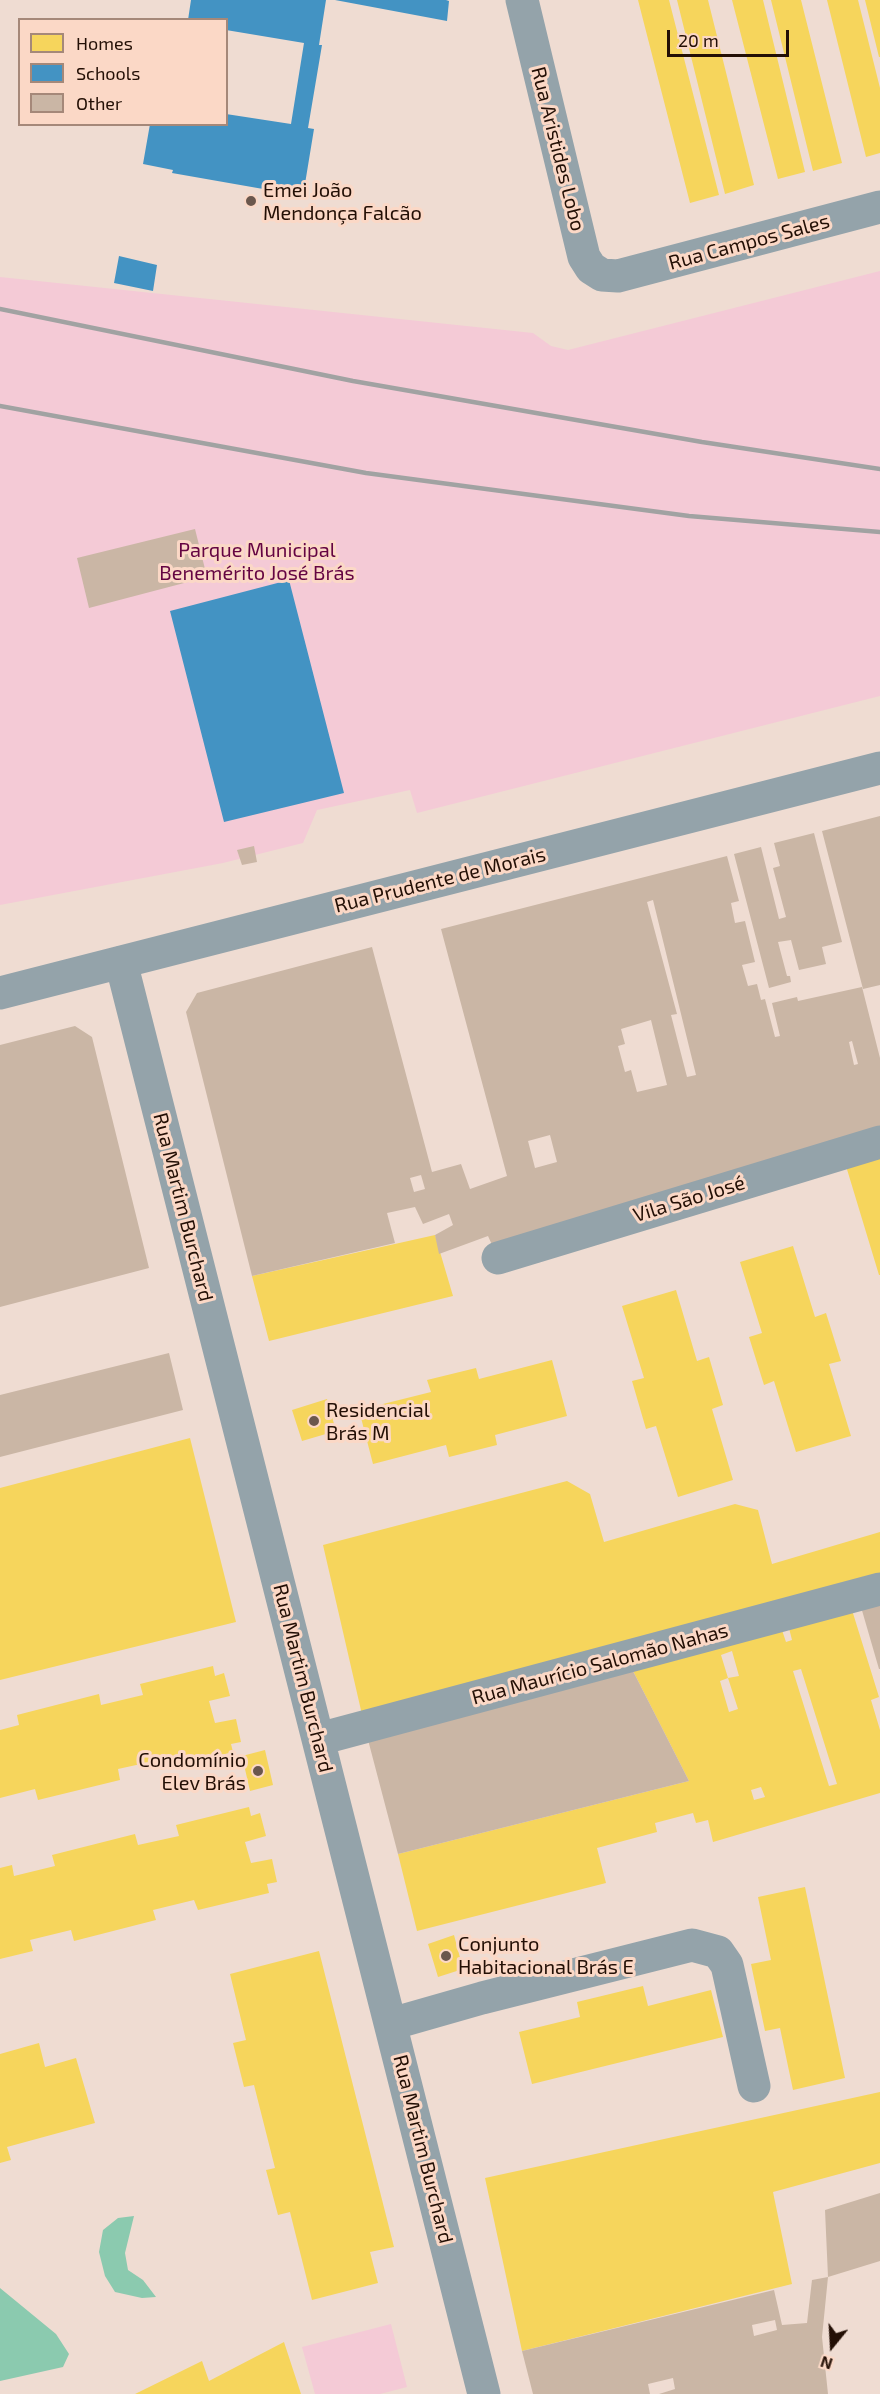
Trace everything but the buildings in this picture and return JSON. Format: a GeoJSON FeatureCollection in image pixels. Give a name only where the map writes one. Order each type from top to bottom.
{"type":"FeatureCollection","features":[{"type":"Feature","properties":{"kind":"street","name":"Rua Aristides Lobo"},"geometry":{"type":"LineString","coordinates":[[522,0],[584,257],[591,268],[602,275],[618,276]]}},
{"type":"Feature","properties":{"kind":"street","name":"Rua Campos Sales"},"geometry":{"type":"LineString","coordinates":[[618,276],[880,207]]}},
{"type":"Feature","properties":{"kind":"street","name":"Rua Prudente de Morais"},"geometry":{"type":"LineString","coordinates":[[0,993],[880,768]]}},
{"type":"Feature","properties":{"kind":"street","name":"Rua Martim Burchard"},"geometry":{"type":"LineString","coordinates":[[120,962],[484,2394]]}},
{"type":"Feature","properties":{"kind":"street","name":"Vila São José"},"geometry":{"type":"LineString","coordinates":[[498,1258],[880,1142]]}},
{"type":"Feature","properties":{"kind":"street","name":"Rua Maurício Salomão Nahas"},"geometry":{"type":"LineString","coordinates":[[319,1739],[880,1589]]}},
{"type":"Feature","properties":{"kind":"street"},"geometry":{"type":"LineString","coordinates":[[391,2024],[482,1998],[692,1945],[718,1952],[727,1965],[754,2086]]}},
{"type":"Feature","properties":{"kind":"green space","name":"Parque Municipal Benemérito José Brás"},"geometry":{"type":"Polygon","coordinates":[[[880,271],[880,696],[417,813],[410,790],[317,810],[303,843],[223,863],[0,905],[0,277],[533,333],[551,346],[568,350],[880,271]]]}},
{"type":"Feature","properties":{"kind":"green space"},"geometry":{"type":"Polygon","coordinates":[[[391,2324],[407,2387],[380,2394],[315,2394],[302,2347],[391,2324]]]}},
{"type":"Feature","properties":{"kind":"shaded area"},"geometry":{"type":"Polygon","coordinates":[[[134,2216],[125,2253],[128,2270],[143,2280],[156,2297],[142,2298],[115,2292],[105,2276],[99,2252],[103,2230],[118,2218],[134,2216]]]}},
{"type":"Feature","properties":{"kind":"shaded area"},"geometry":{"type":"Polygon","coordinates":[[[0,2288],[56,2334],[69,2354],[63,2367],[0,2381],[0,2288]]]}},
{"type":"Feature","properties":{"kind":"railway"},"geometry":{"type":"LineString","coordinates":[[0,309],[353,381],[702,442],[880,469]]}},
{"type":"Feature","properties":{"kind":"railway"},"geometry":{"type":"LineString","coordinates":[[0,406],[366,473],[689,516],[880,532]]}},
{"type":"Feature","properties":{"kind":"place","name":"Emei João Mendonça Falcão"},"geometry":{"type":"Point","coordinates":[251,201]}},
{"type":"Feature","properties":{"kind":"place","name":"Residencial Brás M"},"geometry":{"type":"Point","coordinates":[314,1421]}},
{"type":"Feature","properties":{"kind":"place","name":"Condomínio Elev Brás"},"geometry":{"type":"Point","coordinates":[258,1771]}},
{"type":"Feature","properties":{"kind":"place","name":"Conjunto Habitacional Brás E"},"geometry":{"type":"Point","coordinates":[446,1956]}}]}
